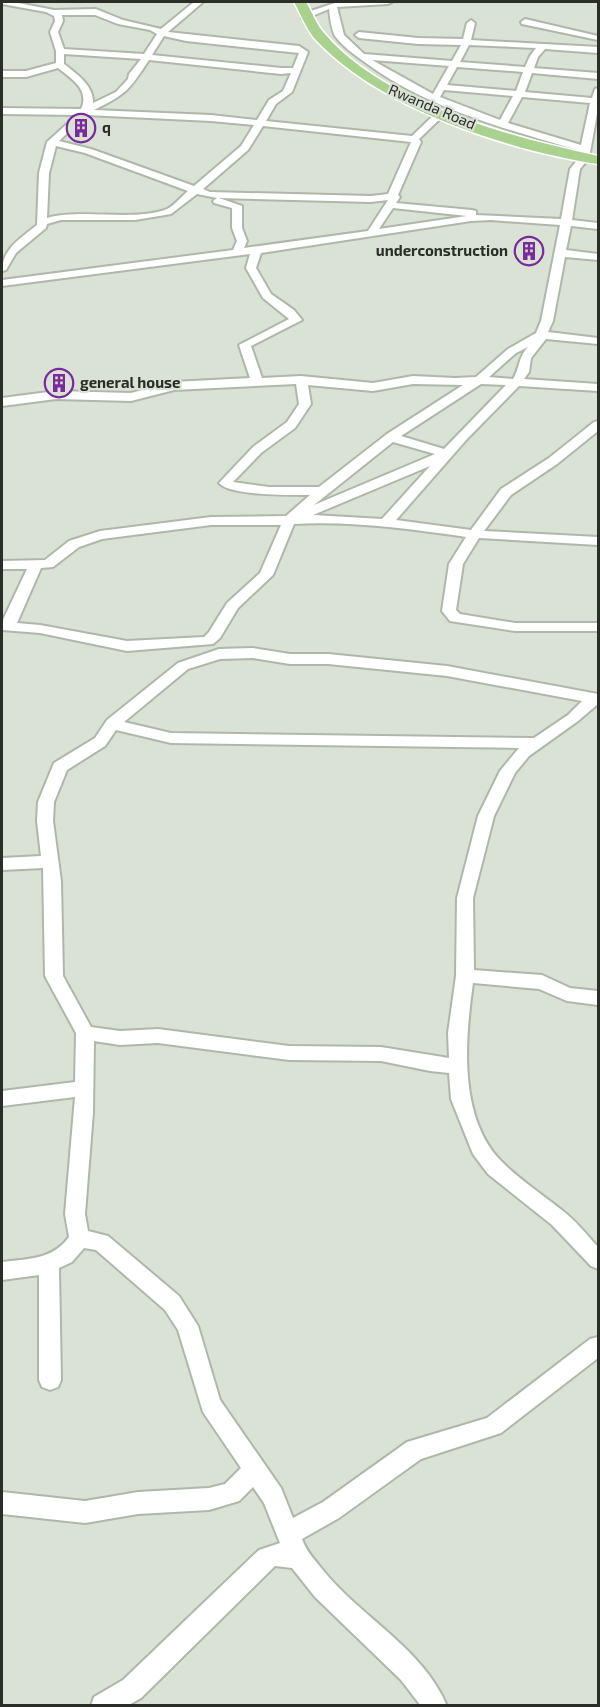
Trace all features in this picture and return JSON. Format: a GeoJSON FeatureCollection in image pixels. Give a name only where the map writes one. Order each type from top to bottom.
{"type":"FeatureCollection","features":[{"type":"Feature","properties":{"kind":"highway","name":"Rwanda Road"},"geometry":{"type":"LineString","coordinates":[[300,2],[305,16],[326,46],[353,69],[406,98],[498,134],[585,153],[598,160]]}},
{"type":"Feature","properties":{"kind":"street"},"geometry":{"type":"LineString","coordinates":[[2,2],[96,12],[121,22],[186,38],[299,49],[304,52],[287,92],[272,102],[245,148],[167,213],[129,218],[61,217],[42,222]]}},
{"type":"Feature","properties":{"kind":"street"},"geometry":{"type":"LineString","coordinates":[[82,112],[119,94],[133,80],[133,74],[140,68],[162,33],[199,2]]}},
{"type":"Feature","properties":{"kind":"street"},"geometry":{"type":"LineString","coordinates":[[305,16],[345,2],[388,2]]}},
{"type":"Feature","properties":{"kind":"street"},"geometry":{"type":"LineString","coordinates":[[332,5],[341,37],[360,56],[398,81],[434,98],[585,153]]}},
{"type":"Feature","properties":{"kind":"street"},"geometry":{"type":"LineString","coordinates":[[2,268],[12,252],[42,226],[45,170],[52,142],[90,102],[88,90],[60,65],[60,51],[54,32],[59,18],[52,8]]}},
{"type":"Feature","properties":{"kind":"street"},"geometry":{"type":"LineString","coordinates":[[525,22],[551,27],[567,34],[598,38]]}},
{"type":"Feature","properties":{"kind":"street"},"geometry":{"type":"LineString","coordinates":[[434,98],[466,43],[471,23]]}},
{"type":"Feature","properties":{"kind":"street"},"geometry":{"type":"LineString","coordinates":[[359,35],[371,31],[371,25]]}},
{"type":"Feature","properties":{"kind":"street"},"geometry":{"type":"LineString","coordinates":[[341,37],[359,35],[598,50]]}},
{"type":"Feature","properties":{"kind":"street"},"geometry":{"type":"LineString","coordinates":[[503,124],[519,94],[535,54],[542,47]]}},
{"type":"Feature","properties":{"kind":"street"},"geometry":{"type":"LineString","coordinates":[[60,51],[281,71],[296,70]]}},
{"type":"Feature","properties":{"kind":"street"},"geometry":{"type":"LineString","coordinates":[[360,56],[598,76]]}},
{"type":"Feature","properties":{"kind":"street"},"geometry":{"type":"LineString","coordinates":[[2,74],[33,73],[60,65]]}},
{"type":"Feature","properties":{"kind":"street"},"geometry":{"type":"LineString","coordinates":[[442,87],[596,101]]}},
{"type":"Feature","properties":{"kind":"street"},"geometry":{"type":"LineString","coordinates":[[386,523],[447,454],[517,381],[524,372],[525,357],[544,335],[575,169],[585,153],[594,127],[598,91]]}},
{"type":"Feature","properties":{"kind":"street"},"geometry":{"type":"LineString","coordinates":[[4,112],[82,112],[260,123],[414,139],[441,113]]}},
{"type":"Feature","properties":{"kind":"street"},"geometry":{"type":"LineString","coordinates":[[371,234],[390,200],[416,142],[414,139]]}},
{"type":"Feature","properties":{"kind":"street"},"geometry":{"type":"LineString","coordinates":[[52,142],[88,151],[112,162],[209,195],[220,202],[237,206],[237,228],[242,241],[237,252]]}},
{"type":"Feature","properties":{"kind":"street"},"geometry":{"type":"LineString","coordinates":[[209,195],[390,200],[491,217]]}},
{"type":"Feature","properties":{"kind":"street"},"geometry":{"type":"LineString","coordinates":[[2,284],[371,234],[471,218],[491,217],[598,226]]}},
{"type":"Feature","properties":{"kind":"street"},"geometry":{"type":"LineString","coordinates":[[256,250],[251,268],[265,294],[290,312],[296,320],[245,345],[257,382]]}},
{"type":"Feature","properties":{"kind":"street"},"geometry":{"type":"LineString","coordinates":[[561,253],[598,257]]}},
{"type":"Feature","properties":{"kind":"street"},"geometry":{"type":"LineString","coordinates":[[36,565],[5,626],[40,629],[127,646],[208,641],[215,635],[232,606],[266,575],[289,521],[322,491],[391,436],[479,380],[512,351],[544,335],[595,339]]}},
{"type":"Feature","properties":{"kind":"street"},"geometry":{"type":"LineString","coordinates":[[301,380],[305,404],[291,425],[257,450],[225,483],[268,491],[322,491]]}},
{"type":"Feature","properties":{"kind":"street"},"geometry":{"type":"LineString","coordinates":[[2,402],[56,395],[131,397],[173,386],[301,380],[373,387],[412,380],[455,382],[479,380],[598,388]]}},
{"type":"Feature","properties":{"kind":"street"},"geometry":{"type":"LineString","coordinates":[[598,425],[553,461],[509,488],[475,534],[453,572],[449,611],[452,617],[515,627],[598,627]]}},
{"type":"Feature","properties":{"kind":"street"},"geometry":{"type":"LineString","coordinates":[[391,436],[447,454]]}},
{"type":"Feature","properties":{"kind":"street"},"geometry":{"type":"LineString","coordinates":[[289,521],[447,454]]}},
{"type":"Feature","properties":{"kind":"street"},"geometry":{"type":"LineString","coordinates":[[2,565],[36,565],[54,561],[70,547],[100,535],[211,521],[315,519],[386,523],[475,534],[598,541]]}},
{"type":"Feature","properties":{"kind":"street"},"geometry":{"type":"LineString","coordinates":[[80,1238],[75,1214],[86,1033],[54,976],[53,881],[49,862],[45,810],[56,772],[67,762],[100,742],[112,724],[183,666],[209,655],[261,653],[294,660],[328,659],[447,671],[596,698]]}},
{"type":"Feature","properties":{"kind":"street"},"geometry":{"type":"LineString","coordinates":[[596,698],[573,718],[536,743],[508,771],[486,816],[465,898],[465,976],[457,1033],[460,1099],[472,1132],[487,1158],[507,1180],[559,1219],[598,1260]]}},
{"type":"Feature","properties":{"kind":"street"},"geometry":{"type":"LineString","coordinates":[[112,724],[171,738],[536,743]]}},
{"type":"Feature","properties":{"kind":"street"},"geometry":{"type":"LineString","coordinates":[[2,864],[49,862]]}},
{"type":"Feature","properties":{"kind":"street"},"geometry":{"type":"LineString","coordinates":[[465,976],[542,982],[567,994],[598,998]]}},
{"type":"Feature","properties":{"kind":"street"},"geometry":{"type":"LineString","coordinates":[[86,1033],[120,1038],[158,1035],[289,1053],[381,1054],[458,1066]]}},
{"type":"Feature","properties":{"kind":"street"},"geometry":{"type":"LineString","coordinates":[[2,1098],[84,1088]]}},
{"type":"Feature","properties":{"kind":"street"},"geometry":{"type":"LineString","coordinates":[[2,1271],[49,1265],[69,1250],[80,1238]]}},
{"type":"Feature","properties":{"kind":"street"},"geometry":{"type":"LineString","coordinates":[[80,1238],[101,1242],[172,1303],[187,1326],[211,1405],[273,1496],[300,1559],[323,1589],[410,1671],[426,1690],[435,1706]]}},
{"type":"Feature","properties":{"kind":"street"},"geometry":{"type":"LineString","coordinates":[[49,1265],[50,1380]]}},
{"type":"Feature","properties":{"kind":"street"},"geometry":{"type":"LineString","coordinates":[[288,1534],[336,1506],[415,1450],[493,1426],[598,1347]]}},
{"type":"Feature","properties":{"kind":"street"},"geometry":{"type":"LineString","coordinates":[[2,1503],[86,1512],[138,1503],[209,1499],[231,1492],[255,1470]]}},
{"type":"Feature","properties":{"kind":"street"},"geometry":{"type":"LineString","coordinates":[[103,1706],[132,1689],[267,1558],[274,1554],[281,1554],[300,1559]]}},
{"type":"Feature","properties":{"kind":"place","name":"q"},"geometry":{"type":"Point","coordinates":[81,128]}},
{"type":"Feature","properties":{"kind":"place","name":"underconstruction"},"geometry":{"type":"Point","coordinates":[529,251]}},
{"type":"Feature","properties":{"kind":"place","name":"general house"},"geometry":{"type":"Point","coordinates":[59,383]}}]}
